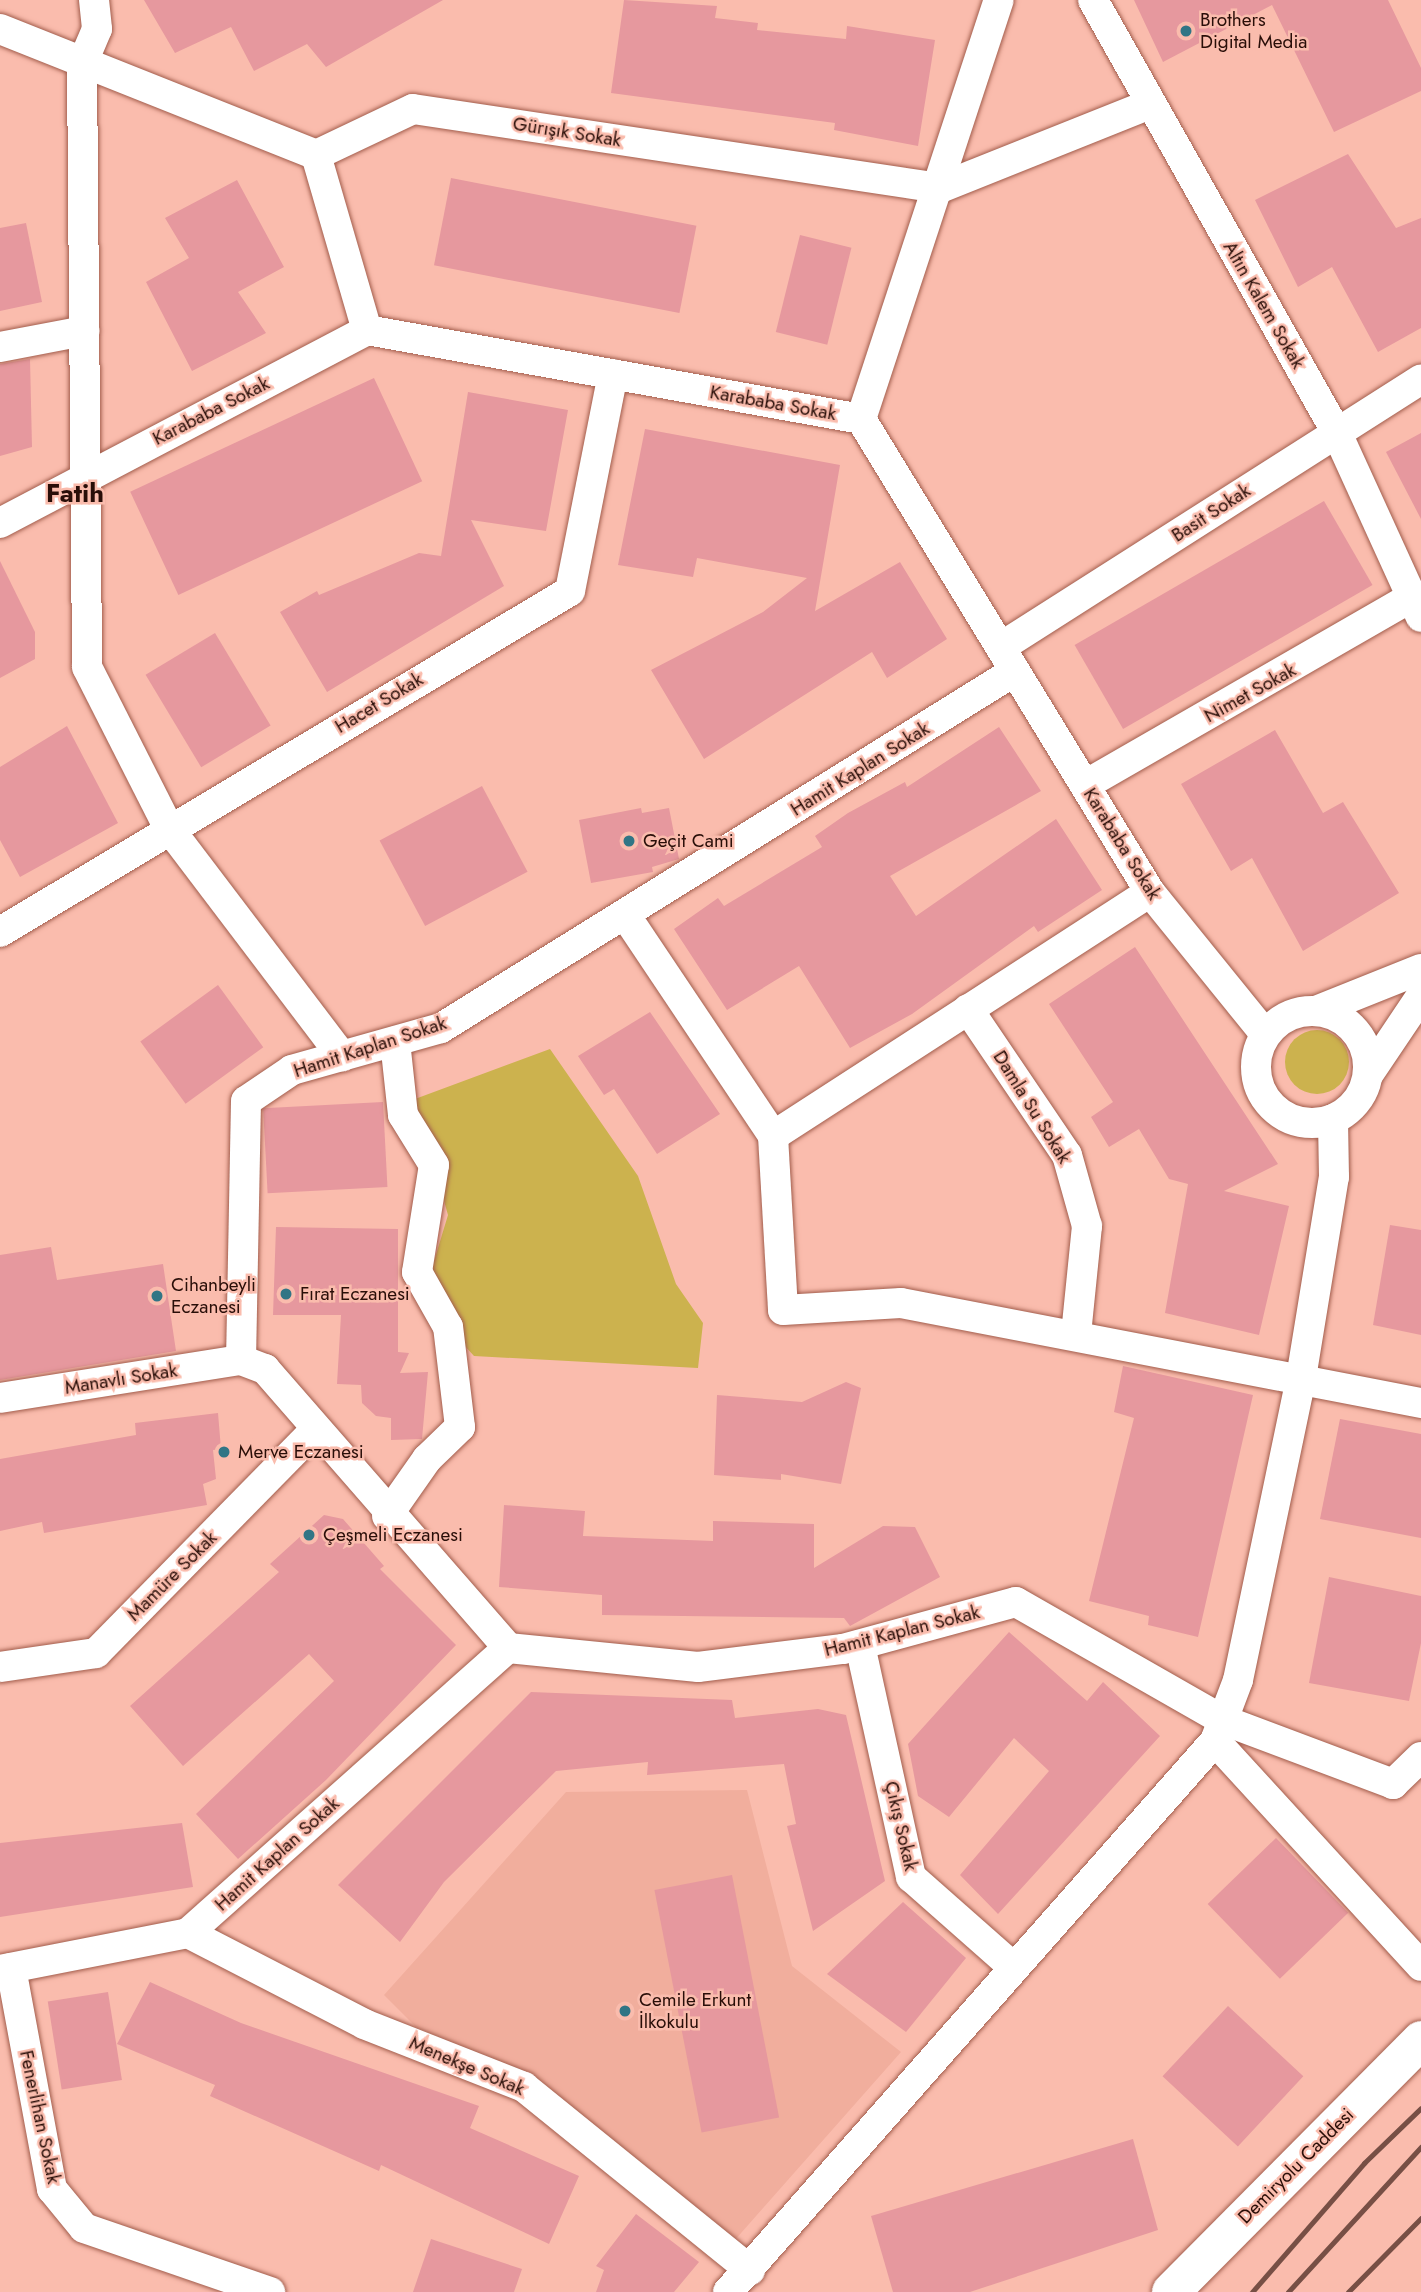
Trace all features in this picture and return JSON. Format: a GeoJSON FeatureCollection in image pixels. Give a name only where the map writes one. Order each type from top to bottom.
{"type":"FeatureCollection","features":[{"type":"Feature","properties":{"kind":"main road","name":"Demiryolu Caddesi"},"geometry":{"type":"LineString","coordinates":[[1171,2292],[1421,2040]]}},
{"type":"Feature","properties":{"kind":"street"},"geometry":{"type":"LineString","coordinates":[[94,0],[97,29],[82,64],[87,667],[168,827],[342,1056]]}},
{"type":"Feature","properties":{"kind":"street"},"geometry":{"type":"LineString","coordinates":[[861,419],[940,188],[999,0]]}},
{"type":"Feature","properties":{"kind":"street","name":"Altın Kalem Sokak"},"geometry":{"type":"LineString","coordinates":[[1093,0],[1337,433],[1416,607]]}},
{"type":"Feature","properties":{"kind":"street"},"geometry":{"type":"LineString","coordinates":[[0,29],[82,64],[316,155],[367,330]]}},
{"type":"Feature","properties":{"kind":"street"},"geometry":{"type":"LineString","coordinates":[[940,188],[1150,104]]}},
{"type":"Feature","properties":{"kind":"street","name":"Gürışık Sokak"},"geometry":{"type":"LineString","coordinates":[[316,155],[413,109],[940,188]]}},
{"type":"Feature","properties":{"kind":"street","name":"Karababa Sokak"},"geometry":{"type":"LineString","coordinates":[[0,523],[367,330],[861,419],[1150,892],[1265,1034]]}},
{"type":"Feature","properties":{"kind":"street"},"geometry":{"type":"LineString","coordinates":[[0,347],[84,331]]}},
{"type":"Feature","properties":{"kind":"street","name":"Hacet Sokak"},"geometry":{"type":"LineString","coordinates":[[0,932],[168,827],[570,591],[613,374]]}},
{"type":"Feature","properties":{"kind":"street","name":"Basit Sokak"},"geometry":{"type":"LineString","coordinates":[[1008,659],[1337,433],[1421,379]]}},
{"type":"Feature","properties":{"kind":"street","name":"Nimet Sokak"},"geometry":{"type":"LineString","coordinates":[[1085,785],[1416,607]]}},
{"type":"Feature","properties":{"kind":"street","name":"Hamit Kaplan Sokak"},"geometry":{"type":"LineString","coordinates":[[241,1360],[246,1101],[292,1070],[441,1028],[626,916],[1008,659]]}},
{"type":"Feature","properties":{"kind":"street"},"geometry":{"type":"LineString","coordinates":[[773,1136],[1150,892]]}},
{"type":"Feature","properties":{"kind":"street"},"geometry":{"type":"LineString","coordinates":[[626,916],[773,1136],[783,1310],[901,1303],[1421,1403]]}},
{"type":"Feature","properties":{"kind":"street"},"geometry":{"type":"LineString","coordinates":[[1421,970],[1316,1011],[1279,1021],[1265,1034],[1255,1071],[1270,1106],[1303,1123],[1333,1119],[1352,1107],[1368,1075],[1421,996]]}},
{"type":"Feature","properties":{"kind":"street","name":"Damla Su Sokak"},"geometry":{"type":"LineString","coordinates":[[968,1009],[1067,1156],[1087,1226],[1076,1335]]}},
{"type":"Feature","properties":{"kind":"street"},"geometry":{"type":"LineString","coordinates":[[1316,1011],[1351,1027],[1362,1041],[1368,1075]]}},
{"type":"Feature","properties":{"kind":"street"},"geometry":{"type":"LineString","coordinates":[[387,1516],[427,1459],[460,1427],[447,1327],[417,1272],[433,1165],[403,1115],[395,1041]]}},
{"type":"Feature","properties":{"kind":"street"},"geometry":{"type":"LineString","coordinates":[[728,2292],[1219,1731],[1238,1680],[1301,1378],[1334,1177],[1333,1119]]}},
{"type":"Feature","properties":{"kind":"street"},"geometry":{"type":"LineString","coordinates":[[241,1360],[265,1369],[387,1516],[508,1648]]}},
{"type":"Feature","properties":{"kind":"street","name":"Manavlı Sokak"},"geometry":{"type":"LineString","coordinates":[[0,1398],[241,1360]]}},
{"type":"Feature","properties":{"kind":"street","name":"Mamüre Sokak"},"geometry":{"type":"LineString","coordinates":[[0,1667],[96,1653],[316,1430]]}},
{"type":"Feature","properties":{"kind":"street","name":"Hamit Kaplan Sokak"},"geometry":{"type":"LineString","coordinates":[[188,1933],[508,1648],[698,1667],[860,1645],[1016,1602],[1219,1731]]}},
{"type":"Feature","properties":{"kind":"street","name":"Çıkış Sokak"},"geometry":{"type":"LineString","coordinates":[[860,1645],[911,1877],[1012,1966]]}},
{"type":"Feature","properties":{"kind":"street"},"geometry":{"type":"LineString","coordinates":[[1219,1731],[1393,1784],[1421,1757]]}},
{"type":"Feature","properties":{"kind":"street"},"geometry":{"type":"LineString","coordinates":[[1219,1731],[1421,1966]]}},
{"type":"Feature","properties":{"kind":"street"},"geometry":{"type":"LineString","coordinates":[[5,1969],[188,1933]]}},
{"type":"Feature","properties":{"kind":"street","name":"Menekşe Sokak"},"geometry":{"type":"LineString","coordinates":[[188,1933],[364,2024],[524,2087],[750,2270]]}},
{"type":"Feature","properties":{"kind":"street","name":"Fenerlihan Sokak"},"geometry":{"type":"LineString","coordinates":[[5,1969],[52,2189],[84,2228],[270,2292]]}},
{"type":"Feature","properties":{"kind":"shaded area"},"geometry":{"type":"Polygon","coordinates":[[[1317,1030],[1335,1036],[1343,1044],[1349,1062],[1343,1080],[1335,1088],[1317,1094],[1299,1088],[1291,1080],[1285,1062],[1291,1044],[1299,1036],[1317,1030]]]}},
{"type":"Feature","properties":{"kind":"shaded area"},"geometry":{"type":"Polygon","coordinates":[[[550,1049],[638,1176],[676,1284],[703,1323],[698,1368],[474,1356],[432,1310],[431,1271],[448,1215],[415,1099],[550,1049]]]}},
{"type":"Feature","properties":{"kind":"shaded area","name":"Cemile Erkunt İlkokulu"},"geometry":{"type":"Polygon","coordinates":[[[747,1790],[792,1966],[901,2052],[734,2241],[530,2076],[416,2027],[384,1995],[566,1792],[747,1790]]]}},
{"type":"Feature","properties":{"kind":"building"},"geometry":{"type":"Polygon","coordinates":[[[144,0],[443,0],[326,67],[307,44],[254,71],[231,27],[175,53],[144,0]]]}},
{"type":"Feature","properties":{"kind":"building"},"geometry":{"type":"Polygon","coordinates":[[[624,0],[717,6],[715,18],[758,23],[757,30],[846,39],[847,26],[935,40],[918,146],[834,130],[835,123],[611,93],[624,0]]]}},
{"type":"Feature","properties":{"kind":"building"},"geometry":{"type":"Polygon","coordinates":[[[1134,0],[1388,0],[1421,68],[1421,91],[1334,132],[1272,5],[1163,62],[1134,0]]]}},
{"type":"Feature","properties":{"kind":"building"},"geometry":{"type":"Polygon","coordinates":[[[1348,154],[1396,228],[1421,218],[1421,328],[1378,352],[1332,267],[1298,287],[1255,200],[1348,154]]]}},
{"type":"Feature","properties":{"kind":"building"},"geometry":{"type":"Polygon","coordinates":[[[451,178],[696,226],[679,313],[434,265],[451,178]]]}},
{"type":"Feature","properties":{"kind":"building"},"geometry":{"type":"Polygon","coordinates":[[[237,180],[284,267],[238,292],[266,333],[192,371],[146,282],[189,258],[165,218],[237,180]]]}},
{"type":"Feature","properties":{"kind":"building"},"geometry":{"type":"Polygon","coordinates":[[[26,223],[42,302],[0,311],[0,228],[26,223]]]}},
{"type":"Feature","properties":{"kind":"building"},"geometry":{"type":"Polygon","coordinates":[[[800,235],[851,248],[827,345],[776,332],[800,235]]]}},
{"type":"Feature","properties":{"kind":"building"},"geometry":{"type":"Polygon","coordinates":[[[30,359],[32,447],[0,456],[0,364],[30,359]]]}},
{"type":"Feature","properties":{"kind":"building"},"geometry":{"type":"Polygon","coordinates":[[[374,378],[422,481],[178,595],[130,492],[374,378]]]}},
{"type":"Feature","properties":{"kind":"building"},"geometry":{"type":"Polygon","coordinates":[[[468,392],[568,410],[546,531],[471,520],[504,586],[327,692],[280,612],[317,591],[319,595],[419,553],[441,556],[468,392]]]}},
{"type":"Feature","properties":{"kind":"building"},"geometry":{"type":"Polygon","coordinates":[[[645,429],[840,465],[815,611],[900,562],[947,639],[887,678],[872,652],[704,759],[651,670],[763,612],[807,578],[697,558],[693,577],[618,565],[645,429]]]}},
{"type":"Feature","properties":{"kind":"building"},"geometry":{"type":"Polygon","coordinates":[[[1421,433],[1421,519],[1386,452],[1421,433]]]}},
{"type":"Feature","properties":{"kind":"building"},"geometry":{"type":"Polygon","coordinates":[[[1324,501],[1372,585],[1123,729],[1075,645],[1324,501]]]}},
{"type":"Feature","properties":{"kind":"building"},"geometry":{"type":"Polygon","coordinates":[[[0,561],[35,632],[35,659],[0,678],[0,561]]]}},
{"type":"Feature","properties":{"kind":"building"},"geometry":{"type":"Polygon","coordinates":[[[215,633],[271,726],[201,767],[146,675],[215,633]]]}},
{"type":"Feature","properties":{"kind":"building"},"geometry":{"type":"Polygon","coordinates":[[[67,726],[118,823],[20,877],[0,840],[0,767],[67,726]]]}},
{"type":"Feature","properties":{"kind":"building"},"geometry":{"type":"Polygon","coordinates":[[[999,727],[1041,791],[890,876],[916,916],[1056,819],[1102,890],[1038,932],[1034,926],[912,1014],[850,1048],[799,966],[727,1010],[674,929],[718,898],[724,906],[822,847],[815,836],[848,813],[905,782],[907,787],[999,727]]]}},
{"type":"Feature","properties":{"kind":"building"},"geometry":{"type":"Polygon","coordinates":[[[1275,730],[1323,813],[1343,802],[1399,893],[1303,951],[1252,858],[1231,871],[1181,784],[1275,730]]]}},
{"type":"Feature","properties":{"kind":"building"},"geometry":{"type":"Polygon","coordinates":[[[482,786],[528,872],[425,926],[380,840],[482,786]]]}},
{"type":"Feature","properties":{"kind":"building","name":"Geçit Cami"},"geometry":{"type":"Polygon","coordinates":[[[641,808],[642,813],[669,808],[679,859],[652,867],[653,872],[591,883],[579,820],[641,808]]]}},
{"type":"Feature","properties":{"kind":"building"},"geometry":{"type":"Polygon","coordinates":[[[1135,947],[1278,1164],[1224,1191],[1289,1206],[1259,1335],[1165,1313],[1188,1184],[1169,1179],[1139,1129],[1109,1147],[1091,1117],[1113,1102],[1049,1004],[1135,947]]]}},
{"type":"Feature","properties":{"kind":"building"},"geometry":{"type":"Polygon","coordinates":[[[218,985],[263,1047],[186,1104],[140,1041],[218,985]]]}},
{"type":"Feature","properties":{"kind":"building"},"geometry":{"type":"Polygon","coordinates":[[[650,1012],[720,1114],[657,1154],[614,1089],[604,1095],[578,1056],[650,1012]]]}},
{"type":"Feature","properties":{"kind":"building"},"geometry":{"type":"Polygon","coordinates":[[[383,1102],[387,1187],[268,1193],[263,1108],[383,1102]]]}},
{"type":"Feature","properties":{"kind":"building"},"geometry":{"type":"Polygon","coordinates":[[[1390,1225],[1421,1230],[1421,1335],[1373,1325],[1390,1225]]]}},
{"type":"Feature","properties":{"kind":"building"},"geometry":{"type":"Polygon","coordinates":[[[276,1227],[398,1229],[398,1352],[409,1353],[400,1373],[428,1372],[422,1439],[391,1440],[391,1418],[376,1416],[362,1403],[361,1385],[337,1384],[341,1315],[273,1315],[276,1227]]]}},
{"type":"Feature","properties":{"kind":"building"},"geometry":{"type":"Polygon","coordinates":[[[51,1247],[57,1280],[163,1264],[176,1351],[0,1380],[0,1255],[51,1247]]]}},
{"type":"Feature","properties":{"kind":"building"},"geometry":{"type":"Polygon","coordinates":[[[1123,1366],[1253,1395],[1198,1637],[1148,1625],[1149,1616],[1089,1601],[1134,1418],[1114,1412],[1123,1366]]]}},
{"type":"Feature","properties":{"kind":"building"},"geometry":{"type":"Polygon","coordinates":[[[846,1382],[861,1388],[841,1484],[781,1474],[781,1480],[714,1475],[717,1395],[802,1402],[846,1382]]]}},
{"type":"Feature","properties":{"kind":"building"},"geometry":{"type":"Polygon","coordinates":[[[218,1413],[221,1449],[213,1450],[216,1479],[203,1484],[207,1505],[44,1533],[42,1522],[0,1531],[0,1459],[136,1435],[135,1423],[218,1413]]]}},
{"type":"Feature","properties":{"kind":"building"},"geometry":{"type":"Polygon","coordinates":[[[1340,1419],[1421,1434],[1421,1538],[1320,1519],[1340,1419]]]}},
{"type":"Feature","properties":{"kind":"building"},"geometry":{"type":"Polygon","coordinates":[[[504,1505],[585,1511],[583,1536],[713,1541],[713,1521],[814,1524],[814,1568],[883,1526],[915,1527],[940,1577],[850,1626],[844,1618],[602,1615],[602,1595],[499,1587],[504,1505]]]}},
{"type":"Feature","properties":{"kind":"building"},"geometry":{"type":"Polygon","coordinates":[[[324,1515],[343,1519],[384,1566],[380,1569],[456,1645],[326,1780],[238,1859],[196,1814],[334,1681],[309,1654],[183,1766],[130,1706],[279,1572],[270,1564],[324,1515]]]}},
{"type":"Feature","properties":{"kind":"building"},"geometry":{"type":"Polygon","coordinates":[[[1329,1577],[1421,1596],[1421,1643],[1409,1701],[1309,1683],[1329,1577]]]}},
{"type":"Feature","properties":{"kind":"building"},"geometry":{"type":"Polygon","coordinates":[[[1009,1632],[1087,1701],[1103,1682],[1160,1736],[998,1914],[960,1875],[1049,1771],[1014,1738],[949,1817],[918,1796],[908,1744],[1009,1632]]]}},
{"type":"Feature","properties":{"kind":"building"},"geometry":{"type":"Polygon","coordinates":[[[531,1692],[732,1700],[735,1718],[818,1709],[846,1715],[885,1881],[813,1931],[787,1826],[796,1824],[784,1764],[647,1775],[648,1762],[556,1771],[444,1882],[400,1942],[338,1885],[531,1692]]]}},
{"type":"Feature","properties":{"kind":"building"},"geometry":{"type":"Polygon","coordinates":[[[182,1823],[193,1887],[0,1917],[0,1843],[182,1823]]]}},
{"type":"Feature","properties":{"kind":"building"},"geometry":{"type":"Polygon","coordinates":[[[1276,1838],[1348,1913],[1280,1979],[1208,1904],[1276,1838]]]}},
{"type":"Feature","properties":{"kind":"building"},"geometry":{"type":"Polygon","coordinates":[[[732,1875],[779,2117],[702,2133],[654,1890],[732,1875]]]}},
{"type":"Feature","properties":{"kind":"building"},"geometry":{"type":"Polygon","coordinates":[[[903,1902],[966,1958],[906,2032],[827,1974],[903,1902]]]}},
{"type":"Feature","properties":{"kind":"building"},"geometry":{"type":"Polygon","coordinates":[[[150,1982],[241,2023],[479,2106],[470,2128],[579,2176],[549,2244],[381,2165],[379,2171],[210,2096],[215,2085],[117,2044],[150,1982]]]}},
{"type":"Feature","properties":{"kind":"building"},"geometry":{"type":"Polygon","coordinates":[[[108,1992],[122,2080],[62,2089],[48,2002],[108,1992]]]}},
{"type":"Feature","properties":{"kind":"building"},"geometry":{"type":"Polygon","coordinates":[[[1228,2006],[1303,2076],[1238,2146],[1163,2076],[1228,2006]]]}},
{"type":"Feature","properties":{"kind":"building"},"geometry":{"type":"Polygon","coordinates":[[[1133,2139],[1158,2230],[970,2292],[893,2292],[871,2216],[1133,2139]]]}},
{"type":"Feature","properties":{"kind":"building"},"geometry":{"type":"Polygon","coordinates":[[[636,2214],[699,2262],[674,2292],[596,2292],[604,2270],[596,2266],[636,2214]]]}},
{"type":"Feature","properties":{"kind":"building"},"geometry":{"type":"Polygon","coordinates":[[[431,2239],[522,2269],[514,2292],[413,2292],[431,2239]]]}},
{"type":"Feature","properties":{"kind":"railway"},"geometry":{"type":"LineString","coordinates":[[1252,2292],[1364,2163],[1421,2108]]}},
{"type":"Feature","properties":{"kind":"railway"},"geometry":{"type":"LineString","coordinates":[[1288,2292],[1421,2147]]}},
{"type":"Feature","properties":{"kind":"railway"},"geometry":{"type":"LineString","coordinates":[[1348,2292],[1421,2218]]}},
{"type":"Feature","properties":{"kind":"place","name":"Brothers Digital Media"},"geometry":{"type":"Point","coordinates":[1186,31]}},
{"type":"Feature","properties":{"kind":"place","name":"Geçit Cami"},"geometry":{"type":"Point","coordinates":[629,841]}},
{"type":"Feature","properties":{"kind":"place","name":"Fırat Eczanesi"},"geometry":{"type":"Point","coordinates":[286,1294]}},
{"type":"Feature","properties":{"kind":"place","name":"Cihanbeyli Eczanesi"},"geometry":{"type":"Point","coordinates":[157,1296]}},
{"type":"Feature","properties":{"kind":"place","name":"Merve Eczanesi"},"geometry":{"type":"Point","coordinates":[224,1452]}},
{"type":"Feature","properties":{"kind":"place","name":"Çeşmeli Eczanesi"},"geometry":{"type":"Point","coordinates":[309,1535]}},
{"type":"Feature","properties":{"kind":"place","name":"Cemile Erkunt İlkokulu"},"geometry":{"type":"Point","coordinates":[625,2011]}},
{"type":"Feature","properties":{"kind":"district","name":"Fatih"},"geometry":{"type":"Point","coordinates":[75,494]}}]}
